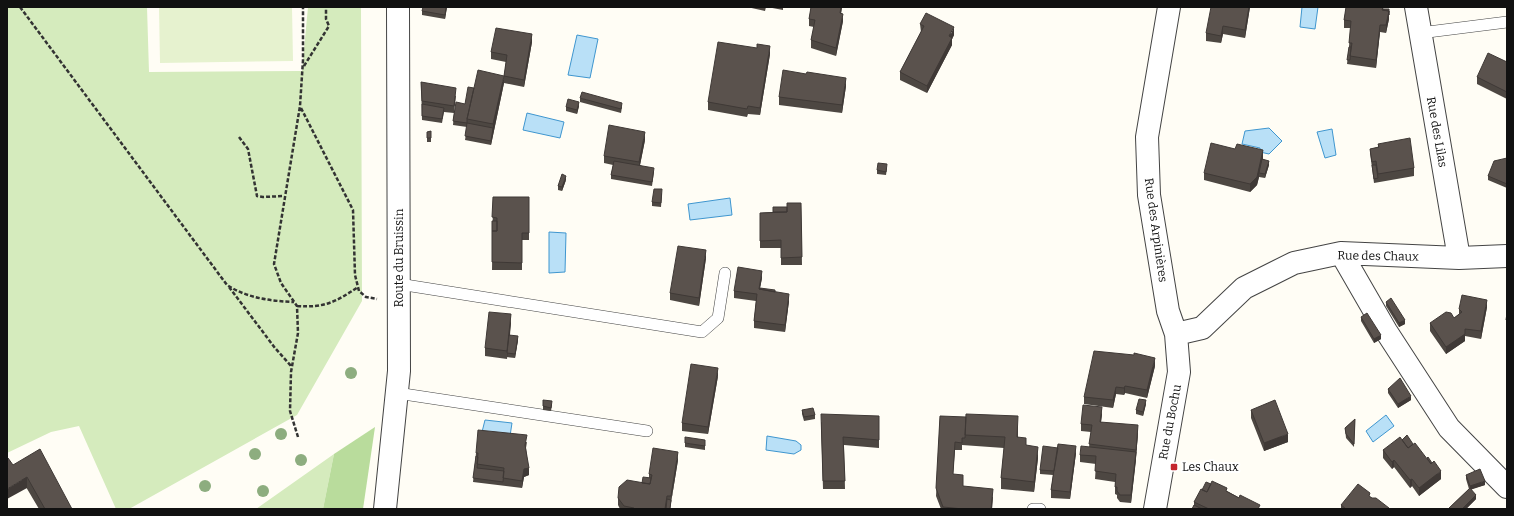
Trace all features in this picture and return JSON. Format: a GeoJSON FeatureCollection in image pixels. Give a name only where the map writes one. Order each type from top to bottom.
{"type":"FeatureCollection","features":[{"type":"Feature","properties":{"kind":"street","name":"Route du Bruissin"},"geometry":{"type":"LineString","coordinates":[[385,509],[399,371],[398,7]]}},
{"type":"Feature","properties":{"kind":"street","name":"Rue des Arpinières"},"geometry":{"type":"LineString","coordinates":[[1169,7],[1147,137],[1149,196],[1168,311],[1176,334]]}},
{"type":"Feature","properties":{"kind":"street","name":"Rue des Lilas"},"geometry":{"type":"LineString","coordinates":[[1416,7],[1459,258]]}},
{"type":"Feature","properties":{"kind":"street","name":"Rue des Chaux"},"geometry":{"type":"LineString","coordinates":[[1176,334],[1202,328],[1244,288],[1294,263],[1341,253],[1459,258],[1507,256]]}},
{"type":"Feature","properties":{"kind":"street"},"geometry":{"type":"LineString","coordinates":[[1341,253],[1386,330],[1449,428],[1507,487]]}},
{"type":"Feature","properties":{"kind":"street","name":"Rue du Bochu"},"geometry":{"type":"LineString","coordinates":[[1155,509],[1179,372],[1176,334]]}},
{"type":"Feature","properties":{"kind":"lane"},"geometry":{"type":"LineString","coordinates":[[1420,33],[1507,22]]}},
{"type":"Feature","properties":{"kind":"lane"},"geometry":{"type":"LineString","coordinates":[[399,294],[702,332],[718,318],[725,273]]}},
{"type":"Feature","properties":{"kind":"lane"},"geometry":{"type":"LineString","coordinates":[[397,393],[647,431]]}},
{"type":"Feature","properties":{"kind":"lane"},"geometry":{"type":"LineString","coordinates":[[1033,509],[1040,509]]}},
{"type":"Feature","properties":{"kind":"path"},"geometry":{"type":"LineString","coordinates":[[20,7],[227,285],[275,348],[292,367]]}},
{"type":"Feature","properties":{"kind":"path"},"geometry":{"type":"LineString","coordinates":[[298,437],[290,411],[292,367],[298,333],[297,306],[281,283],[274,264],[300,106],[303,68],[303,7]]}},
{"type":"Feature","properties":{"kind":"path"},"geometry":{"type":"LineString","coordinates":[[303,68],[329,26],[326,19],[326,7]]}},
{"type":"Feature","properties":{"kind":"path"},"geometry":{"type":"LineString","coordinates":[[300,106],[353,210],[355,275],[359,291],[366,297],[399,294]]}},
{"type":"Feature","properties":{"kind":"path"},"geometry":{"type":"LineString","coordinates":[[239,137],[248,149],[257,196],[263,198],[284,196]]}},
{"type":"Feature","properties":{"kind":"path"},"geometry":{"type":"LineString","coordinates":[[227,285],[238,292],[268,301],[294,302]]}},
{"type":"Feature","properties":{"kind":"path"},"geometry":{"type":"LineString","coordinates":[[297,306],[314,307],[335,302],[358,287]]}},
{"type":"Feature","properties":{"kind":"green space"},"geometry":{"type":"Polygon","coordinates":[[[7,7],[147,7],[149,72],[302,71],[308,7],[361,7],[362,301],[297,415],[129,509],[116,509],[79,426],[51,432],[7,453],[7,7]]]}},
{"type":"Feature","properties":{"kind":"green space"},"geometry":{"type":"Polygon","coordinates":[[[159,7],[292,7],[293,61],[160,63],[159,7]]]}},
{"type":"Feature","properties":{"kind":"green space"},"geometry":{"type":"Polygon","coordinates":[[[375,427],[363,509],[323,509],[334,454],[375,427]]]}},
{"type":"Feature","properties":{"kind":"green space"},"geometry":{"type":"Polygon","coordinates":[[[334,454],[323,509],[256,509],[334,454]]]}},
{"type":"Feature","properties":{"kind":"water"},"geometry":{"type":"Polygon","coordinates":[[[1302,7],[1318,7],[1315,29],[1300,27],[1302,7]]]}},
{"type":"Feature","properties":{"kind":"water"},"geometry":{"type":"Polygon","coordinates":[[[577,35],[598,39],[590,78],[568,75],[577,35]]]}},
{"type":"Feature","properties":{"kind":"water"},"geometry":{"type":"Polygon","coordinates":[[[527,113],[564,122],[560,138],[523,130],[527,113]]]}},
{"type":"Feature","properties":{"kind":"water"},"geometry":{"type":"Polygon","coordinates":[[[1269,128],[1282,141],[1269,154],[1260,152],[1260,148],[1242,144],[1245,131],[1269,128]]]}},
{"type":"Feature","properties":{"kind":"water"},"geometry":{"type":"Polygon","coordinates":[[[1332,129],[1336,155],[1325,158],[1317,132],[1332,129]]]}},
{"type":"Feature","properties":{"kind":"water"},"geometry":{"type":"Polygon","coordinates":[[[730,198],[732,215],[690,220],[688,204],[730,198]]]}},
{"type":"Feature","properties":{"kind":"water"},"geometry":{"type":"Polygon","coordinates":[[[549,232],[566,233],[565,272],[549,273],[549,232]]]}},
{"type":"Feature","properties":{"kind":"water"},"geometry":{"type":"Polygon","coordinates":[[[1386,415],[1394,426],[1373,442],[1366,431],[1386,415]]]}},
{"type":"Feature","properties":{"kind":"water"},"geometry":{"type":"Polygon","coordinates":[[[485,420],[512,423],[510,436],[482,432],[485,420]]]}},
{"type":"Feature","properties":{"kind":"water"},"geometry":{"type":"Polygon","coordinates":[[[767,436],[796,441],[801,445],[801,450],[794,454],[766,450],[767,436]]]}},
{"type":"Feature","properties":{"kind":"building"},"geometry":{"type":"Polygon","coordinates":[[[423,7],[446,7],[445,15],[422,11],[423,7]]]}},
{"type":"Feature","properties":{"kind":"building"},"geometry":{"type":"Polygon","coordinates":[[[811,7],[841,7],[840,13],[843,14],[836,48],[811,40],[815,20],[809,19],[811,7]]]}},
{"type":"Feature","properties":{"kind":"building"},"geometry":{"type":"Polygon","coordinates":[[[1211,7],[1249,7],[1245,30],[1223,26],[1221,36],[1206,33],[1211,7]]]}},
{"type":"Feature","properties":{"kind":"building"},"geometry":{"type":"Polygon","coordinates":[[[1346,7],[1383,7],[1382,10],[1389,11],[1386,25],[1380,25],[1376,60],[1350,56],[1352,43],[1349,43],[1351,21],[1344,20],[1346,7]]]}},
{"type":"Feature","properties":{"kind":"building"},"geometry":{"type":"Polygon","coordinates":[[[926,13],[954,27],[949,36],[952,38],[927,86],[900,72],[924,26],[920,24],[926,13]]]}},
{"type":"Feature","properties":{"kind":"building"},"geometry":{"type":"Polygon","coordinates":[[[496,28],[532,34],[524,80],[504,76],[507,55],[491,52],[496,28]]]}},
{"type":"Feature","properties":{"kind":"building"},"geometry":{"type":"Polygon","coordinates":[[[718,42],[757,48],[757,44],[770,46],[760,108],[748,106],[747,109],[708,102],[718,42]]]}},
{"type":"Feature","properties":{"kind":"building"},"geometry":{"type":"Polygon","coordinates":[[[1349,47],[1351,47],[1350,60],[1347,60],[1349,47]]]}},
{"type":"Feature","properties":{"kind":"building"},"geometry":{"type":"Polygon","coordinates":[[[1488,53],[1507,62],[1507,92],[1477,77],[1488,53]]]}},
{"type":"Feature","properties":{"kind":"building"},"geometry":{"type":"Polygon","coordinates":[[[478,70],[504,76],[493,124],[467,119],[478,70]]]}},
{"type":"Feature","properties":{"kind":"building"},"geometry":{"type":"Polygon","coordinates":[[[783,70],[846,78],[842,105],[779,97],[783,70]]]}},
{"type":"Feature","properties":{"kind":"building"},"geometry":{"type":"Polygon","coordinates":[[[421,82],[456,88],[454,106],[422,101],[421,82]]]}},
{"type":"Feature","properties":{"kind":"building"},"geometry":{"type":"Polygon","coordinates":[[[468,87],[474,88],[467,123],[453,121],[456,102],[465,104],[468,87]]]}},
{"type":"Feature","properties":{"kind":"building"},"geometry":{"type":"Polygon","coordinates":[[[582,92],[622,103],[621,109],[580,98],[582,92]]]}},
{"type":"Feature","properties":{"kind":"building"},"geometry":{"type":"Polygon","coordinates":[[[568,99],[579,102],[577,110],[566,107],[568,99]]]}},
{"type":"Feature","properties":{"kind":"building"},"geometry":{"type":"Polygon","coordinates":[[[422,104],[444,108],[442,119],[422,116],[422,104]]]}},
{"type":"Feature","properties":{"kind":"building"},"geometry":{"type":"Polygon","coordinates":[[[467,123],[493,128],[491,141],[465,136],[467,123]]]}},
{"type":"Feature","properties":{"kind":"building"},"geometry":{"type":"Polygon","coordinates":[[[609,125],[645,132],[639,162],[604,156],[609,125]]]}},
{"type":"Feature","properties":{"kind":"building"},"geometry":{"type":"Polygon","coordinates":[[[431,131],[431,138],[427,138],[427,132],[431,131]]]}},
{"type":"Feature","properties":{"kind":"building"},"geometry":{"type":"Polygon","coordinates":[[[1410,138],[1414,168],[1378,174],[1376,161],[1372,162],[1370,149],[1379,147],[1378,144],[1410,138]]]}},
{"type":"Feature","properties":{"kind":"building"},"geometry":{"type":"Polygon","coordinates":[[[1211,143],[1235,149],[1237,144],[1263,150],[1257,177],[1250,184],[1204,173],[1211,143]]]}},
{"type":"Feature","properties":{"kind":"building"},"geometry":{"type":"Polygon","coordinates":[[[1507,158],[1507,184],[1488,176],[1494,161],[1507,158]]]}},
{"type":"Feature","properties":{"kind":"building"},"geometry":{"type":"Polygon","coordinates":[[[1262,159],[1269,161],[1265,174],[1259,173],[1262,159]]]}},
{"type":"Feature","properties":{"kind":"building"},"geometry":{"type":"Polygon","coordinates":[[[614,161],[654,168],[652,182],[611,175],[614,161]]]}},
{"type":"Feature","properties":{"kind":"building"},"geometry":{"type":"Polygon","coordinates":[[[878,163],[887,164],[886,172],[877,170],[878,163]]]}},
{"type":"Feature","properties":{"kind":"building"},"geometry":{"type":"Polygon","coordinates":[[[1372,165],[1376,165],[1378,178],[1374,179],[1372,165]]]}},
{"type":"Feature","properties":{"kind":"building"},"geometry":{"type":"Polygon","coordinates":[[[562,174],[566,176],[562,187],[558,186],[562,174]]]}},
{"type":"Feature","properties":{"kind":"building"},"geometry":{"type":"Polygon","coordinates":[[[654,189],[662,189],[661,203],[652,202],[654,189]]]}},
{"type":"Feature","properties":{"kind":"building"},"geometry":{"type":"Polygon","coordinates":[[[493,197],[529,197],[529,233],[522,233],[522,263],[492,262],[492,231],[497,231],[497,218],[492,217],[493,197]]]}},
{"type":"Feature","properties":{"kind":"building"},"geometry":{"type":"Polygon","coordinates":[[[787,203],[801,203],[802,257],[781,258],[781,240],[760,241],[760,213],[787,212],[787,203]]]}},
{"type":"Feature","properties":{"kind":"building"},"geometry":{"type":"Polygon","coordinates":[[[773,207],[787,207],[787,212],[773,212],[773,207]]]}},
{"type":"Feature","properties":{"kind":"building"},"geometry":{"type":"Polygon","coordinates":[[[492,221],[497,221],[497,231],[492,231],[492,221]]]}},
{"type":"Feature","properties":{"kind":"building"},"geometry":{"type":"Polygon","coordinates":[[[678,246],[706,250],[699,298],[670,293],[678,246]]]}},
{"type":"Feature","properties":{"kind":"building"},"geometry":{"type":"Polygon","coordinates":[[[738,267],[762,271],[759,289],[789,294],[785,325],[754,321],[757,294],[734,291],[738,267]]]}},
{"type":"Feature","properties":{"kind":"building"},"geometry":{"type":"Polygon","coordinates":[[[759,289],[775,290],[775,292],[759,289]]]}},
{"type":"Feature","properties":{"kind":"building"},"geometry":{"type":"Polygon","coordinates":[[[1462,295],[1487,300],[1481,331],[1465,329],[1465,334],[1446,347],[1430,323],[1446,312],[1451,313],[1454,318],[1462,312],[1459,309],[1462,295]]]}},
{"type":"Feature","properties":{"kind":"building"},"geometry":{"type":"Polygon","coordinates":[[[1391,298],[1405,320],[1399,323],[1386,302],[1391,298]]]}},
{"type":"Feature","properties":{"kind":"building"},"geometry":{"type":"Polygon","coordinates":[[[489,312],[511,314],[507,351],[485,348],[489,312]]]}},
{"type":"Feature","properties":{"kind":"building"},"geometry":{"type":"Polygon","coordinates":[[[1367,313],[1381,335],[1374,339],[1361,317],[1367,313]]]}},
{"type":"Feature","properties":{"kind":"building"},"geometry":{"type":"Polygon","coordinates":[[[509,335],[518,336],[515,354],[507,353],[509,335]]]}},
{"type":"Feature","properties":{"kind":"building"},"geometry":{"type":"Polygon","coordinates":[[[1094,351],[1134,355],[1134,353],[1155,358],[1147,390],[1125,386],[1124,388],[1116,387],[1113,400],[1084,397],[1094,351]]]}},
{"type":"Feature","properties":{"kind":"building"},"geometry":{"type":"Polygon","coordinates":[[[691,364],[718,368],[708,427],[682,423],[691,364]]]}},
{"type":"Feature","properties":{"kind":"building"},"geometry":{"type":"Polygon","coordinates":[[[1400,378],[1411,396],[1398,404],[1388,389],[1400,378]]]}},
{"type":"Feature","properties":{"kind":"building"},"geometry":{"type":"Polygon","coordinates":[[[1139,399],[1146,400],[1143,412],[1136,410],[1139,399]]]}},
{"type":"Feature","properties":{"kind":"building"},"geometry":{"type":"Polygon","coordinates":[[[543,400],[552,401],[551,408],[543,406],[543,400]]]}},
{"type":"Feature","properties":{"kind":"building"},"geometry":{"type":"Polygon","coordinates":[[[1275,400],[1288,434],[1264,443],[1251,410],[1275,400]]]}},
{"type":"Feature","properties":{"kind":"building"},"geometry":{"type":"Polygon","coordinates":[[[1083,405],[1102,407],[1100,422],[1138,425],[1136,450],[1089,444],[1092,425],[1081,424],[1083,405]]]}},
{"type":"Feature","properties":{"kind":"building"},"geometry":{"type":"Polygon","coordinates":[[[813,408],[815,415],[804,417],[802,410],[813,408]]]}},
{"type":"Feature","properties":{"kind":"building"},"geometry":{"type":"Polygon","coordinates":[[[821,414],[879,416],[879,440],[843,437],[845,481],[823,481],[821,414]]]}},
{"type":"Feature","properties":{"kind":"building"},"geometry":{"type":"Polygon","coordinates":[[[966,414],[1018,416],[1017,437],[1026,438],[1026,445],[1038,447],[1034,482],[1001,478],[1005,437],[965,435],[966,414]]]}},
{"type":"Feature","properties":{"kind":"building"},"geometry":{"type":"Polygon","coordinates":[[[940,416],[966,417],[965,438],[962,438],[962,443],[955,442],[953,474],[963,475],[963,486],[993,489],[991,509],[943,507],[936,488],[940,416]]]}},
{"type":"Feature","properties":{"kind":"building"},"geometry":{"type":"Polygon","coordinates":[[[1355,419],[1354,444],[1346,434],[1345,428],[1355,419]]]}},
{"type":"Feature","properties":{"kind":"building"},"geometry":{"type":"Polygon","coordinates":[[[478,430],[527,435],[525,445],[529,468],[524,469],[522,481],[503,478],[504,468],[477,464],[478,453],[476,453],[478,430]]]}},
{"type":"Feature","properties":{"kind":"building"},"geometry":{"type":"Polygon","coordinates":[[[1407,435],[1413,444],[1408,448],[1402,440],[1407,435]]]}},
{"type":"Feature","properties":{"kind":"building"},"geometry":{"type":"Polygon","coordinates":[[[685,437],[705,440],[705,446],[685,443],[685,437]]]}},
{"type":"Feature","properties":{"kind":"building"},"geometry":{"type":"Polygon","coordinates":[[[1400,437],[1408,448],[1415,443],[1431,464],[1434,461],[1441,471],[1419,488],[1412,479],[1410,480],[1394,460],[1392,462],[1383,450],[1400,437]]]}},
{"type":"Feature","properties":{"kind":"building"},"geometry":{"type":"Polygon","coordinates":[[[1058,444],[1076,446],[1070,492],[1051,490],[1058,444]]]}},
{"type":"Feature","properties":{"kind":"building"},"geometry":{"type":"Polygon","coordinates":[[[1043,446],[1058,448],[1054,471],[1040,470],[1043,446]]]}},
{"type":"Feature","properties":{"kind":"building"},"geometry":{"type":"Polygon","coordinates":[[[1081,446],[1136,452],[1131,495],[1120,495],[1117,491],[1117,487],[1115,487],[1116,474],[1095,471],[1096,456],[1080,455],[1081,446]]]}},
{"type":"Feature","properties":{"kind":"building"},"geometry":{"type":"Polygon","coordinates":[[[653,448],[678,452],[671,496],[667,496],[665,509],[634,509],[624,506],[618,498],[619,487],[627,480],[650,484],[652,475],[649,474],[653,448]]]}},
{"type":"Feature","properties":{"kind":"building"},"geometry":{"type":"Polygon","coordinates":[[[40,449],[72,509],[45,509],[27,477],[7,489],[7,459],[8,458],[13,465],[40,449]]]}},
{"type":"Feature","properties":{"kind":"building"},"geometry":{"type":"Polygon","coordinates":[[[476,456],[478,457],[477,468],[504,471],[503,482],[473,478],[476,456]]]}},
{"type":"Feature","properties":{"kind":"building"},"geometry":{"type":"Polygon","coordinates":[[[1480,469],[1485,481],[1470,486],[1466,475],[1480,469]]]}},
{"type":"Feature","properties":{"kind":"building"},"geometry":{"type":"Polygon","coordinates":[[[643,477],[651,478],[650,484],[642,483],[643,477]]]}},
{"type":"Feature","properties":{"kind":"building"},"geometry":{"type":"Polygon","coordinates":[[[1212,481],[1227,488],[1226,491],[1239,498],[1240,495],[1260,505],[1258,509],[1209,509],[1194,502],[1201,489],[1207,492],[1212,481]]]}},
{"type":"Feature","properties":{"kind":"building"},"geometry":{"type":"Polygon","coordinates":[[[1206,482],[1211,484],[1207,492],[1202,490],[1206,482]]]}},
{"type":"Feature","properties":{"kind":"building"},"geometry":{"type":"Polygon","coordinates":[[[1358,484],[1370,493],[1369,496],[1376,498],[1389,509],[1346,509],[1341,505],[1358,484]]]}},
{"type":"Feature","properties":{"kind":"building"},"geometry":{"type":"Polygon","coordinates":[[[1470,488],[1476,495],[1462,509],[1448,509],[1470,488]]]}},
{"type":"Feature","properties":{"kind":"building"},"geometry":{"type":"Polygon","coordinates":[[[667,499],[671,500],[670,509],[666,509],[667,499]]]}},
{"type":"Feature","properties":{"kind":"building"},"geometry":{"type":"Polygon","coordinates":[[[1194,505],[1202,509],[1192,509],[1194,505]]]}},
{"type":"Feature","properties":{"kind":"place","name":"Les Chaux"},"geometry":{"type":"Point","coordinates":[1174,467]}}]}
